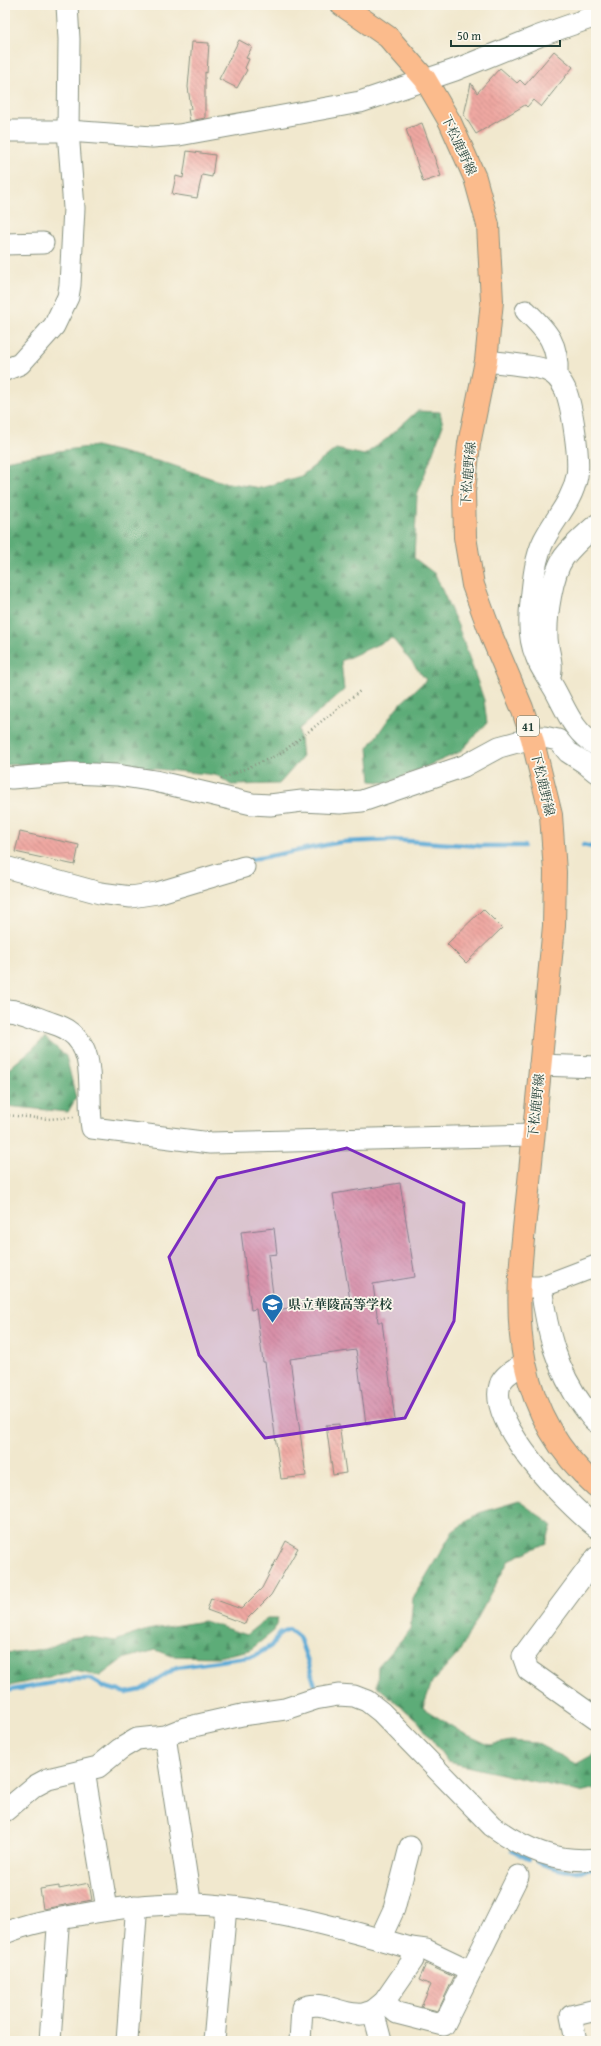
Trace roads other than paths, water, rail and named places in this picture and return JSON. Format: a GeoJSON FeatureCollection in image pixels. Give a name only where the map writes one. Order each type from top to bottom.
{"type":"FeatureCollection","features":[{"type":"Feature","properties":{"kind":"main road","name":"下松鹿野線"},"geometry":{"type":"LineString","coordinates":[[342,5],[388,37],[425,79],[450,122],[475,178],[488,225],[492,301],[486,361],[469,444],[464,492],[465,537],[473,585],[492,637],[522,708],[532,738],[551,815],[555,872],[554,926],[533,1135],[530,1287],[521,1325],[525,1363],[541,1413],[563,1453],[596,1486]]}},
{"type":"Feature","properties":{"kind":"street"},"geometry":{"type":"LineString","coordinates":[[5,370],[20,364],[54,326],[68,298],[74,208],[68,131],[69,39],[67,5]]}},
{"type":"Feature","properties":{"kind":"street"},"geometry":{"type":"LineString","coordinates":[[5,132],[68,131],[152,137],[179,135],[360,102],[455,70],[539,36],[596,16]]}},
{"type":"Feature","properties":{"kind":"street"},"geometry":{"type":"LineString","coordinates":[[5,244],[43,243]]}},
{"type":"Feature","properties":{"kind":"street"},"geometry":{"type":"LineString","coordinates":[[526,310],[544,328],[553,341],[558,362],[557,376]]}},
{"type":"Feature","properties":{"kind":"street"},"geometry":{"type":"LineString","coordinates":[[486,361],[546,370],[557,376],[565,389],[571,413],[576,448],[577,474],[572,492],[561,515],[544,540],[536,566],[531,604],[532,642],[536,657],[572,723],[596,745]]}},
{"type":"Feature","properties":{"kind":"street"},"geometry":{"type":"LineString","coordinates":[[549,680],[552,673],[547,638],[548,622],[556,573],[563,559],[576,543],[596,524]]}},
{"type":"Feature","properties":{"kind":"street"},"geometry":{"type":"LineString","coordinates":[[558,740],[572,723]]}},
{"type":"Feature","properties":{"kind":"street"},"geometry":{"type":"LineString","coordinates":[[5,777],[12,778],[71,773],[116,775],[155,781],[252,804],[270,805],[302,801],[340,803],[362,801],[464,766],[499,747],[532,738],[544,737],[558,740],[568,752],[596,772]]}},
{"type":"Feature","properties":{"kind":"street"},"geometry":{"type":"LineString","coordinates":[[5,867],[100,893],[131,897],[157,893],[244,867]]}},
{"type":"Feature","properties":{"kind":"street"},"geometry":{"type":"LineString","coordinates":[[5,1010],[31,1015],[69,1031],[84,1046],[88,1062],[90,1116],[92,1128],[210,1143],[533,1135]]}},
{"type":"Feature","properties":{"kind":"street"},"geometry":{"type":"LineString","coordinates":[[540,1065],[596,1067]]}},
{"type":"Feature","properties":{"kind":"street"},"geometry":{"type":"LineString","coordinates":[[596,1266],[530,1287],[546,1324],[556,1360],[572,1391],[596,1422]]}},
{"type":"Feature","properties":{"kind":"street"},"geometry":{"type":"LineString","coordinates":[[525,1363],[510,1372],[500,1384],[498,1401],[505,1421],[531,1461],[560,1494],[596,1527]]}},
{"type":"Feature","properties":{"kind":"street"},"geometry":{"type":"LineString","coordinates":[[596,1558],[523,1656],[528,1670],[596,1718]]}},
{"type":"Feature","properties":{"kind":"street"},"geometry":{"type":"LineString","coordinates":[[5,1811],[35,1786],[48,1780],[98,1766],[120,1749],[137,1739],[165,1736],[185,1728],[242,1715],[285,1708],[315,1699],[338,1695],[354,1696],[367,1701],[381,1712],[492,1826],[511,1840],[534,1850],[563,1859],[577,1861],[596,1859]]}},
{"type":"Feature","properties":{"kind":"street"},"geometry":{"type":"LineString","coordinates":[[165,1736],[189,1893],[189,1904]]}},
{"type":"Feature","properties":{"kind":"street"},"geometry":{"type":"LineString","coordinates":[[84,1771],[107,1910]]}},
{"type":"Feature","properties":{"kind":"street"},"geometry":{"type":"LineString","coordinates":[[380,1939],[394,1909],[410,1847]]}},
{"type":"Feature","properties":{"kind":"street"},"geometry":{"type":"LineString","coordinates":[[378,2007],[444,2025],[518,1876]]}},
{"type":"Feature","properties":{"kind":"street"},"geometry":{"type":"LineString","coordinates":[[5,1933],[24,1925],[135,1906],[189,1904],[263,1910],[411,1948],[426,1950],[470,1971]]}},
{"type":"Feature","properties":{"kind":"street"},"geometry":{"type":"LineString","coordinates":[[127,2041],[136,1916],[135,1906]]}},
{"type":"Feature","properties":{"kind":"street"},"geometry":{"type":"LineString","coordinates":[[214,2041],[226,1907]]}},
{"type":"Feature","properties":{"kind":"street"},"geometry":{"type":"LineString","coordinates":[[50,2041],[58,1928],[56,1919]]}},
{"type":"Feature","properties":{"kind":"street"},"geometry":{"type":"LineString","coordinates":[[300,2041],[302,2008],[313,2004],[350,2014],[360,2015],[378,2007],[413,1960],[411,1948]]}},
{"type":"Feature","properties":{"kind":"street"},"geometry":{"type":"LineString","coordinates":[[378,2007],[381,2041]]}},
{"type":"Feature","properties":{"kind":"street"},"geometry":{"type":"LineString","coordinates":[[576,2041],[571,2016],[596,2010]]}},
{"type":"Feature","properties":{"kind":"waterway"},"geometry":{"type":"LineString","coordinates":[[245,861],[341,842],[394,840],[479,846],[524,846]]}},
{"type":"Feature","properties":{"kind":"waterway"},"geometry":{"type":"LineString","coordinates":[[583,845],[596,848]]}},
{"type":"Feature","properties":{"kind":"waterway"},"geometry":{"type":"LineString","coordinates":[[5,1691],[76,1679],[91,1679],[105,1687],[126,1693],[141,1690],[177,1667],[254,1656],[271,1646],[280,1633],[289,1629],[299,1637],[317,1692]]}},
{"type":"Feature","properties":{"kind":"waterway"},"geometry":{"type":"LineString","coordinates":[[512,1851],[529,1859]]}},
{"type":"Feature","properties":{"kind":"waterway"},"geometry":{"type":"LineString","coordinates":[[538,1862],[571,1871],[592,1869]]}},
{"type":"Feature","properties":{"kind":"place","name":"県立華陵高等学校"},"geometry":{"type":"Point","coordinates":[273,1324]}}]}
